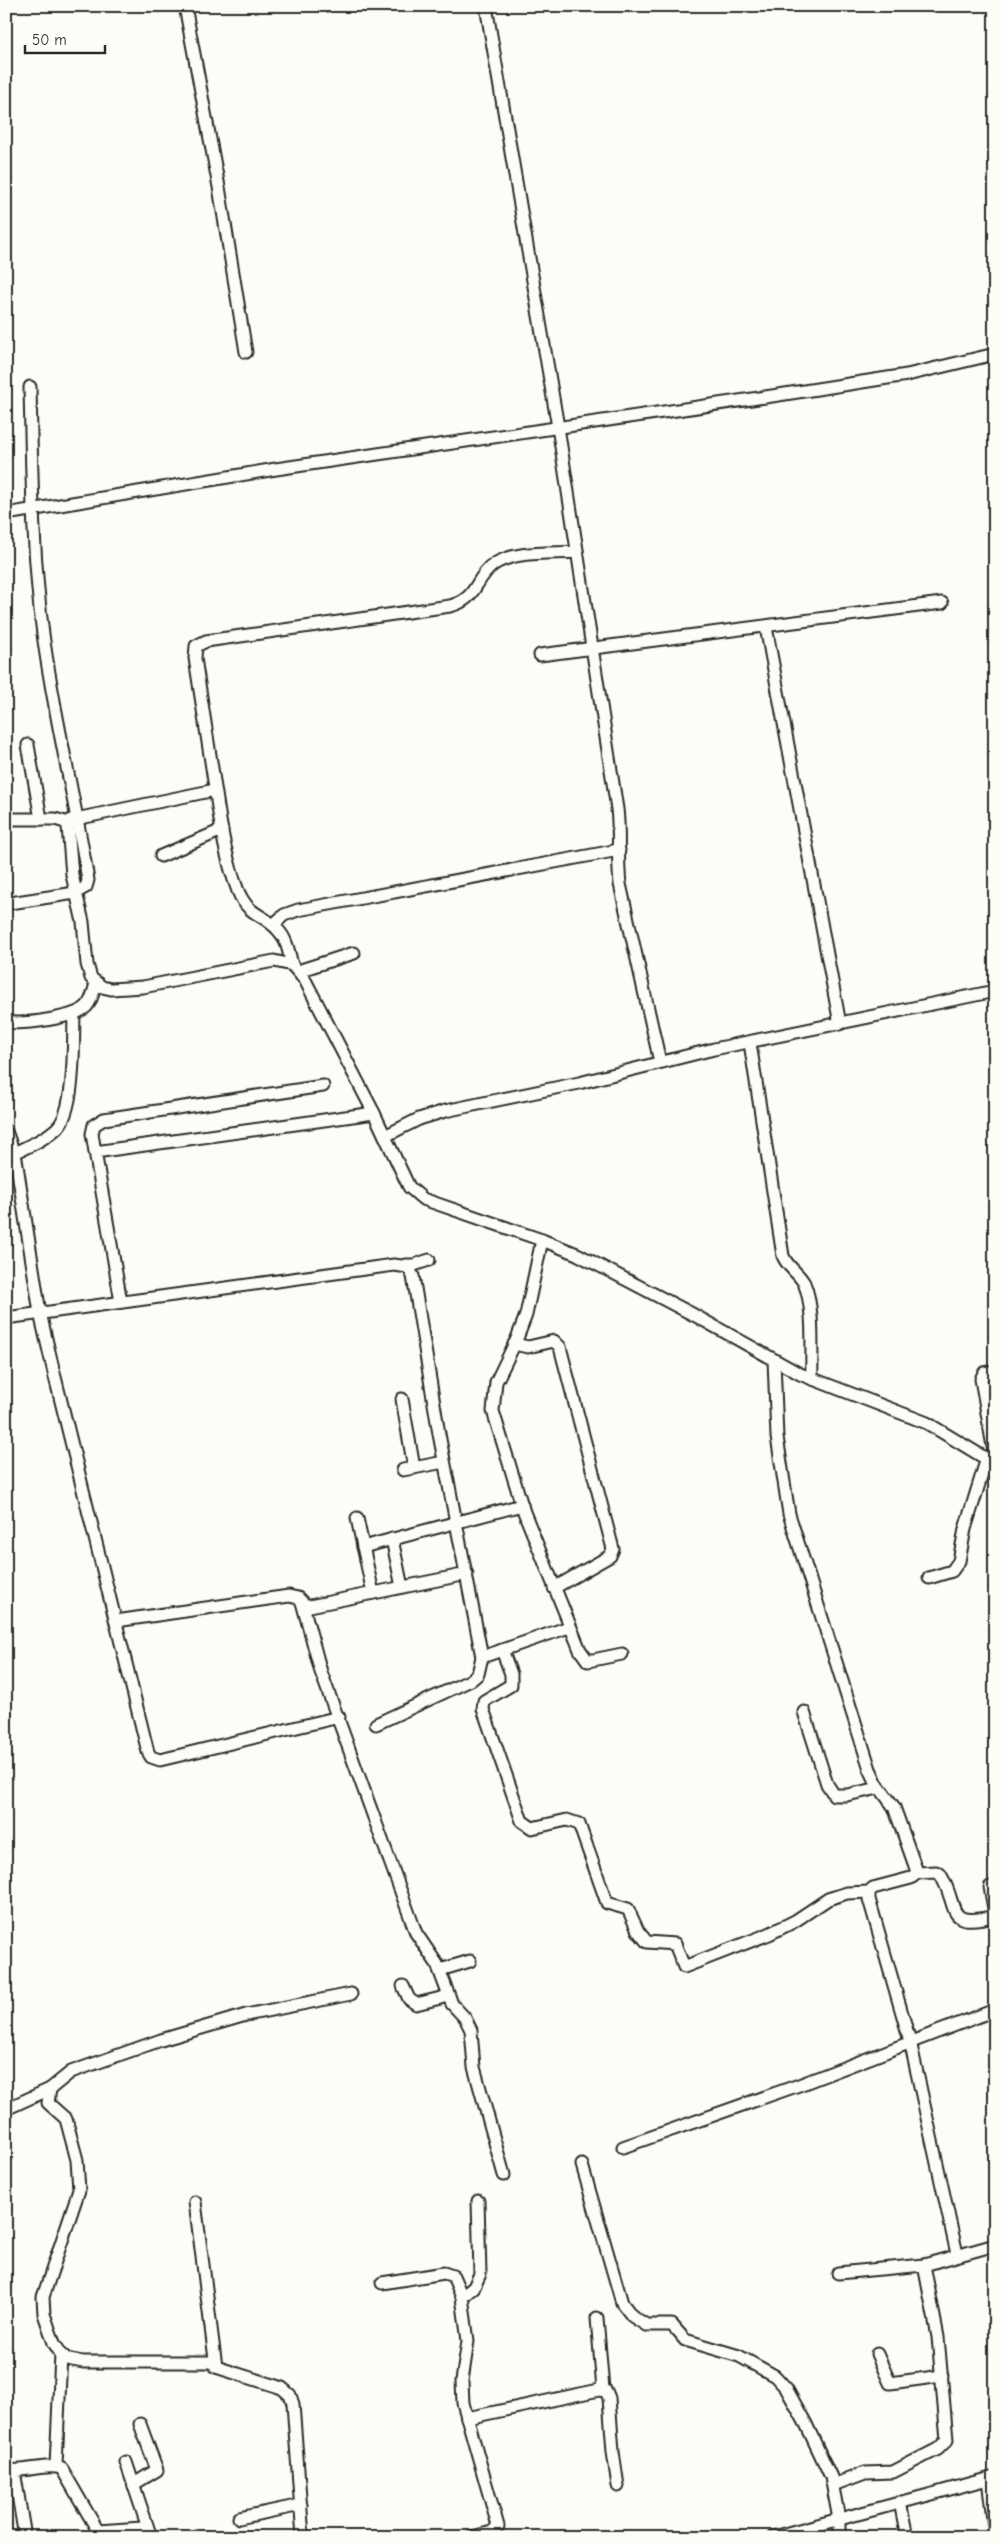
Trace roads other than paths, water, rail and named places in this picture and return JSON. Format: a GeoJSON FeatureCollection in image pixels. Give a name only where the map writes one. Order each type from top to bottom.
{"type":"FeatureCollection","features":[{"type":"Feature","properties":{"kind":"street"},"geometry":{"type":"LineString","coordinates":[[185,6],[219,187],[246,352]]}},
{"type":"Feature","properties":{"kind":"street"},"geometry":{"type":"LineString","coordinates":[[486,6],[558,427],[618,819],[620,884],[660,1062]]}},
{"type":"Feature","properties":{"kind":"street"},"geometry":{"type":"LineString","coordinates":[[6,514],[276,469],[907,375],[995,354]]}},
{"type":"Feature","properties":{"kind":"street"},"geometry":{"type":"LineString","coordinates":[[10,903],[75,893],[84,889],[88,884],[78,818],[60,734],[43,634],[33,510],[30,387]]}},
{"type":"Feature","properties":{"kind":"street"},"geometry":{"type":"LineString","coordinates":[[577,552],[518,556],[500,561],[489,569],[468,598],[450,606],[200,642],[196,646],[195,658],[222,830],[231,872],[242,899],[251,912],[273,925],[284,938],[295,968],[374,1113],[409,1186],[424,1199],[542,1240],[653,1293],[812,1379],[927,1423],[992,1460]]}},
{"type":"Feature","properties":{"kind":"street"},"geometry":{"type":"LineString","coordinates":[[540,655],[942,603]]}},
{"type":"Feature","properties":{"kind":"street"},"geometry":{"type":"LineString","coordinates":[[766,627],[840,1024]]}},
{"type":"Feature","properties":{"kind":"street"},"geometry":{"type":"LineString","coordinates":[[28,745],[41,819]]}},
{"type":"Feature","properties":{"kind":"street"},"geometry":{"type":"LineString","coordinates":[[6,819],[41,819],[65,822],[215,790]]}},
{"type":"Feature","properties":{"kind":"street"},"geometry":{"type":"LineString","coordinates":[[65,822],[68,826],[75,893],[83,922],[87,964],[91,978],[96,984],[111,989],[125,989],[260,963],[284,962],[295,968],[354,953]]}},
{"type":"Feature","properties":{"kind":"street"},"geometry":{"type":"LineString","coordinates":[[161,856],[222,830]]}},
{"type":"Feature","properties":{"kind":"street"},"geometry":{"type":"LineString","coordinates":[[273,925],[284,916],[298,910],[619,850]]}},
{"type":"Feature","properties":{"kind":"street"},"geometry":{"type":"LineString","coordinates":[[6,1022],[21,1022],[74,1014],[87,1005],[96,984]]}},
{"type":"Feature","properties":{"kind":"street"},"geometry":{"type":"LineString","coordinates":[[385,1136],[419,1119],[445,1111],[579,1083],[660,1062],[750,1042],[840,1024],[943,1000],[995,991]]}},
{"type":"Feature","properties":{"kind":"street"},"geometry":{"type":"LineString","coordinates":[[12,1158],[51,1133],[63,1120],[70,1084],[74,1014]]}},
{"type":"Feature","properties":{"kind":"street"},"geometry":{"type":"LineString","coordinates":[[750,1042],[783,1256],[788,1266],[804,1284],[808,1298],[812,1379]]}},
{"type":"Feature","properties":{"kind":"street"},"geometry":{"type":"LineString","coordinates":[[121,1302],[95,1152],[92,1128],[97,1122],[104,1119],[323,1086]]}},
{"type":"Feature","properties":{"kind":"street"},"geometry":{"type":"LineString","coordinates":[[95,1152],[374,1113]]}},
{"type":"Feature","properties":{"kind":"street"},"geometry":{"type":"LineString","coordinates":[[6,1131],[40,1313],[148,1752],[155,1759],[177,1757],[339,1717]]}},
{"type":"Feature","properties":{"kind":"street"},"geometry":{"type":"LineString","coordinates":[[542,1240],[526,1315],[496,1382],[494,1411],[522,1505],[569,1627],[580,1650],[588,1661],[622,1654]]}},
{"type":"Feature","properties":{"kind":"street"},"geometry":{"type":"LineString","coordinates":[[6,1318],[414,1265],[429,1260]]}},
{"type":"Feature","properties":{"kind":"street"},"geometry":{"type":"LineString","coordinates":[[376,1724],[471,1680],[478,1674],[482,1657],[444,1462],[413,1276],[405,1265]]}},
{"type":"Feature","properties":{"kind":"street"},"geometry":{"type":"LineString","coordinates":[[514,1344],[528,1347],[554,1342],[560,1347],[612,1545],[613,1552],[610,1556],[554,1588]]}},
{"type":"Feature","properties":{"kind":"street"},"geometry":{"type":"LineString","coordinates":[[774,1360],[777,1437],[789,1514],[873,1777],[894,1807],[917,1873]]}},
{"type":"Feature","properties":{"kind":"street"},"geometry":{"type":"LineString","coordinates":[[929,1578],[952,1571],[959,1561],[965,1529],[992,1460],[992,1420],[981,1379],[984,1373],[995,1371]]}},
{"type":"Feature","properties":{"kind":"street"},"geometry":{"type":"LineString","coordinates":[[402,1400],[409,1469],[444,1462]]}},
{"type":"Feature","properties":{"kind":"street"},"geometry":{"type":"LineString","coordinates":[[363,1546],[522,1505]]}},
{"type":"Feature","properties":{"kind":"street"},"geometry":{"type":"LineString","coordinates":[[357,1518],[373,1593]]}},
{"type":"Feature","properties":{"kind":"street"},"geometry":{"type":"LineString","coordinates":[[392,1539],[402,1587]]}},
{"type":"Feature","properties":{"kind":"street"},"geometry":{"type":"LineString","coordinates":[[305,1607],[467,1574]]}},
{"type":"Feature","properties":{"kind":"street"},"geometry":{"type":"LineString","coordinates":[[116,1621],[289,1596],[298,1598],[305,1607],[321,1672],[339,1717],[416,1933],[440,1970],[449,1996],[471,2030],[474,2067],[504,2174]]}},
{"type":"Feature","properties":{"kind":"street"},"geometry":{"type":"LineString","coordinates":[[482,1657],[569,1627]]}},
{"type":"Feature","properties":{"kind":"street"},"geometry":{"type":"LineString","coordinates":[[502,1650],[511,1674],[511,1684],[484,1701],[483,1709],[522,1821],[532,1828],[567,1820],[578,1824],[607,1903],[611,1906],[622,1906],[628,1909],[638,1931],[647,1942],[675,1944],[684,1967],[769,1934],[795,1921],[828,1898],[847,1893],[869,1892],[877,1887],[911,1878],[917,1873],[936,1872],[940,1874],[955,1912],[961,1920],[974,1921],[995,1915],[990,1887]]}},
{"type":"Feature","properties":{"kind":"street"},"geometry":{"type":"LineString","coordinates":[[804,1712],[826,1784],[834,1795],[847,1796],[879,1788]]}},
{"type":"Feature","properties":{"kind":"street"},"geometry":{"type":"LineString","coordinates":[[869,1892],[869,1899],[910,2041],[957,2254]]}},
{"type":"Feature","properties":{"kind":"street"},"geometry":{"type":"LineString","coordinates":[[440,1970],[470,1960]]}},
{"type":"Feature","properties":{"kind":"street"},"geometry":{"type":"LineString","coordinates":[[403,1986],[409,1999],[416,2004],[449,1996]]}},
{"type":"Feature","properties":{"kind":"street"},"geometry":{"type":"LineString","coordinates":[[6,2109],[50,2089],[71,2072],[161,2040],[246,2015],[351,1994]]}},
{"type":"Feature","properties":{"kind":"street"},"geometry":{"type":"LineString","coordinates":[[623,2147],[798,2085],[995,2010]]}},
{"type":"Feature","properties":{"kind":"street"},"geometry":{"type":"LineString","coordinates":[[50,2089],[48,2103],[63,2114],[66,2119],[79,2178],[75,2206],[43,2297],[44,2314],[54,2343],[61,2354],[67,2359],[83,2362],[214,2362]]}},
{"type":"Feature","properties":{"kind":"street"},"geometry":{"type":"LineString","coordinates":[[582,2165],[622,2303],[632,2316],[646,2325],[672,2325],[685,2340],[739,2356],[775,2376],[795,2401],[823,2457],[833,2485],[840,2520],[839,2537]]}},
{"type":"Feature","properties":{"kind":"street"},"geometry":{"type":"LineString","coordinates":[[462,2297],[474,2287],[480,2274],[478,2201]]}},
{"type":"Feature","properties":{"kind":"street"},"geometry":{"type":"LineString","coordinates":[[195,2202],[216,2367],[282,2388],[290,2395],[294,2404],[303,2537]]}},
{"type":"Feature","properties":{"kind":"street"},"geometry":{"type":"LineString","coordinates":[[838,2273],[924,2265],[957,2254],[995,2245]]}},
{"type":"Feature","properties":{"kind":"street"},"geometry":{"type":"LineString","coordinates":[[833,2485],[866,2473],[893,2472],[943,2446],[948,2434],[938,2337],[924,2265]]}},
{"type":"Feature","properties":{"kind":"street"},"geometry":{"type":"LineString","coordinates":[[382,2283],[444,2272],[453,2276],[462,2297],[468,2341],[461,2391],[498,2526],[492,2532],[472,2537]]}},
{"type":"Feature","properties":{"kind":"street"},"geometry":{"type":"LineString","coordinates":[[597,2318],[603,2389],[609,2398],[612,2452],[618,2486]]}},
{"type":"Feature","properties":{"kind":"street"},"geometry":{"type":"LineString","coordinates":[[56,2466],[61,2354]]}},
{"type":"Feature","properties":{"kind":"street"},"geometry":{"type":"LineString","coordinates":[[877,2354],[890,2383],[942,2376]]}},
{"type":"Feature","properties":{"kind":"street"},"geometry":{"type":"LineString","coordinates":[[467,2418],[603,2389]]}},
{"type":"Feature","properties":{"kind":"street"},"geometry":{"type":"LineString","coordinates":[[134,2484],[157,2470],[140,2424]]}},
{"type":"Feature","properties":{"kind":"street"},"geometry":{"type":"LineString","coordinates":[[126,2462],[151,2534]]}},
{"type":"Feature","properties":{"kind":"street"},"geometry":{"type":"LineString","coordinates":[[25,2537],[10,2471],[56,2466],[62,2469],[98,2531],[142,2528],[151,2534]]}},
{"type":"Feature","properties":{"kind":"street"},"geometry":{"type":"LineString","coordinates":[[773,2537],[991,2478],[995,2535]]}},
{"type":"Feature","properties":{"kind":"street"},"geometry":{"type":"LineString","coordinates":[[900,2502],[907,2537]]}},
{"type":"Feature","properties":{"kind":"street"},"geometry":{"type":"LineString","coordinates":[[239,2518],[301,2505]]}}]}
